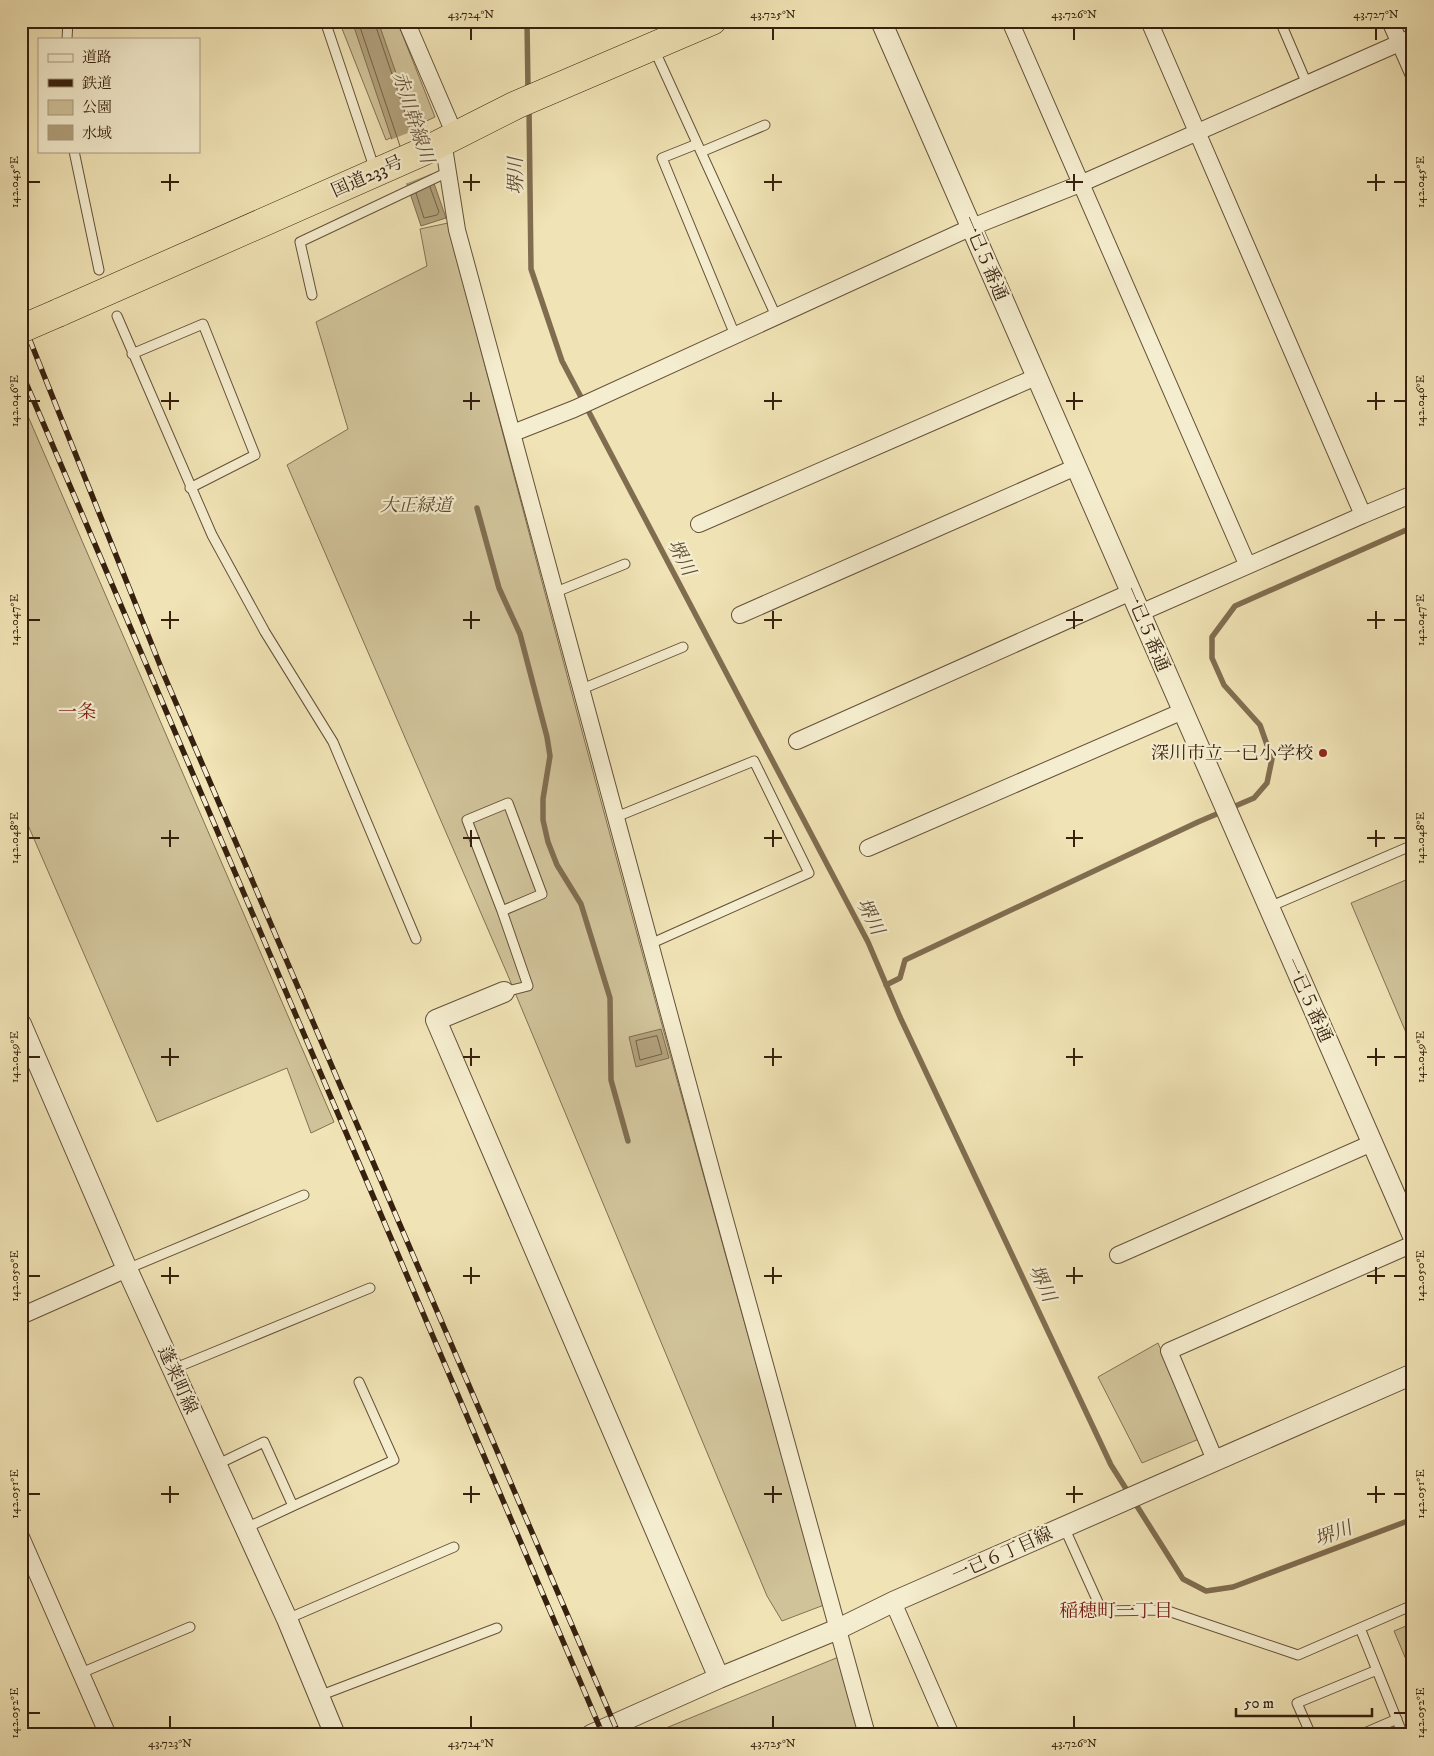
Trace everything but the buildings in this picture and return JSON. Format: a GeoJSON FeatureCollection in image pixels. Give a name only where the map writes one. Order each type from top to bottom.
{"type":"FeatureCollection","features":[{"type":"Feature","properties":{"kind":"highway","name":"国道233号"},"geometry":{"type":"LineString","coordinates":[[21,329],[442,142],[516,105],[712,21]]}},
{"type":"Feature","properties":{"kind":"street"},"geometry":{"type":"LineString","coordinates":[[406,21],[442,142],[443,174],[457,230],[867,1735]]}},
{"type":"Feature","properties":{"kind":"street","name":"一已５番通"},"geometry":{"type":"LineString","coordinates":[[881,21],[1413,1236]]}},
{"type":"Feature","properties":{"kind":"street"},"geometry":{"type":"LineString","coordinates":[[1010,21],[1247,564]]}},
{"type":"Feature","properties":{"kind":"street"},"geometry":{"type":"LineString","coordinates":[[1149,21],[1363,515]]}},
{"type":"Feature","properties":{"kind":"street"},"geometry":{"type":"LineString","coordinates":[[1390,21],[1406,40],[1413,73]]}},
{"type":"Feature","properties":{"kind":"street"},"geometry":{"type":"LineString","coordinates":[[513,434],[574,409],[972,227],[1080,184],[1199,133],[1406,40]]}},
{"type":"Feature","properties":{"kind":"street"},"geometry":{"type":"LineString","coordinates":[[699,524],[1036,377]]}},
{"type":"Feature","properties":{"kind":"street"},"geometry":{"type":"LineString","coordinates":[[740,615],[1076,467]]}},
{"type":"Feature","properties":{"kind":"street"},"geometry":{"type":"LineString","coordinates":[[1140,613],[1247,564],[1413,494]]}},
{"type":"Feature","properties":{"kind":"street"},"geometry":{"type":"LineString","coordinates":[[797,741],[1131,592]]}},
{"type":"Feature","properties":{"kind":"street"},"geometry":{"type":"LineString","coordinates":[[868,848],[1183,711]]}},
{"type":"Feature","properties":{"kind":"street"},"geometry":{"type":"LineString","coordinates":[[504,992],[436,1020],[719,1678]]}},
{"type":"Feature","properties":{"kind":"street","name":"蓬莱町線"},"geometry":{"type":"LineString","coordinates":[[21,1024],[127,1269],[287,1619],[335,1735]]}},
{"type":"Feature","properties":{"kind":"street"},"geometry":{"type":"LineString","coordinates":[[1118,1255],[1372,1142]]}},
{"type":"Feature","properties":{"kind":"street"},"geometry":{"type":"LineString","coordinates":[[1215,1460],[1169,1351],[1413,1244]]}},
{"type":"Feature","properties":{"kind":"street"},"geometry":{"type":"LineString","coordinates":[[21,1316],[127,1269]]}},
{"type":"Feature","properties":{"kind":"street","name":"一已６丁目線"},"geometry":{"type":"LineString","coordinates":[[591,1735],[719,1678],[838,1629],[894,1602],[1413,1374]]}},
{"type":"Feature","properties":{"kind":"street"},"geometry":{"type":"LineString","coordinates":[[21,1537],[108,1735]]}},
{"type":"Feature","properties":{"kind":"street"},"geometry":{"type":"LineString","coordinates":[[894,1602],[952,1735]]}},
{"type":"Feature","properties":{"kind":"lane"},"geometry":{"type":"LineString","coordinates":[[67,38],[68,21]]}},
{"type":"Feature","properties":{"kind":"lane"},"geometry":{"type":"LineString","coordinates":[[325,21],[384,168]]}},
{"type":"Feature","properties":{"kind":"lane"},"geometry":{"type":"LineString","coordinates":[[1280,21],[1307,84]]}},
{"type":"Feature","properties":{"kind":"lane"},"geometry":{"type":"LineString","coordinates":[[653,47],[776,316]]}},
{"type":"Feature","properties":{"kind":"lane"},"geometry":{"type":"LineString","coordinates":[[736,335],[662,158],[699,148],[765,125]]}},
{"type":"Feature","properties":{"kind":"lane"},"geometry":{"type":"LineString","coordinates":[[74,152],[99,270]]}},
{"type":"Feature","properties":{"kind":"lane"},"geometry":{"type":"LineString","coordinates":[[312,295],[300,242],[443,174]]}},
{"type":"Feature","properties":{"kind":"lane"},"geometry":{"type":"LineString","coordinates":[[117,316],[212,535],[264,632],[333,742],[416,939]]}},
{"type":"Feature","properties":{"kind":"lane"},"geometry":{"type":"LineString","coordinates":[[132,354],[203,324],[255,455],[190,488]]}},
{"type":"Feature","properties":{"kind":"lane"},"geometry":{"type":"LineString","coordinates":[[556,592],[624,564]]}},
{"type":"Feature","properties":{"kind":"lane"},"geometry":{"type":"LineString","coordinates":[[582,689],[683,647]]}},
{"type":"Feature","properties":{"kind":"lane"},"geometry":{"type":"LineString","coordinates":[[616,817],[754,761],[809,872],[650,944]]}},
{"type":"Feature","properties":{"kind":"lane"},"geometry":{"type":"LineString","coordinates":[[502,911],[542,894],[508,803],[467,820],[528,986],[504,992]]}},
{"type":"Feature","properties":{"kind":"lane"},"geometry":{"type":"LineString","coordinates":[[1269,908],[1413,845]]}},
{"type":"Feature","properties":{"kind":"lane"},"geometry":{"type":"LineString","coordinates":[[127,1269],[304,1195]]}},
{"type":"Feature","properties":{"kind":"lane"},"geometry":{"type":"LineString","coordinates":[[173,1369],[370,1288]]}},
{"type":"Feature","properties":{"kind":"lane"},"geometry":{"type":"LineString","coordinates":[[246,1528],[394,1460],[359,1382]]}},
{"type":"Feature","properties":{"kind":"lane"},"geometry":{"type":"LineString","coordinates":[[216,1465],[264,1442],[294,1506]]}},
{"type":"Feature","properties":{"kind":"lane"},"geometry":{"type":"LineString","coordinates":[[1064,1527],[1102,1611],[1165,1610],[1298,1656],[1413,1605]]}},
{"type":"Feature","properties":{"kind":"lane"},"geometry":{"type":"LineString","coordinates":[[287,1619],[454,1547]]}},
{"type":"Feature","properties":{"kind":"lane"},"geometry":{"type":"LineString","coordinates":[[81,1673],[190,1627]]}},
{"type":"Feature","properties":{"kind":"lane"},"geometry":{"type":"LineString","coordinates":[[319,1696],[497,1628]]}},
{"type":"Feature","properties":{"kind":"lane"},"geometry":{"type":"LineString","coordinates":[[1360,1628],[1403,1735]]}},
{"type":"Feature","properties":{"kind":"lane"},"geometry":{"type":"LineString","coordinates":[[1311,1735],[1298,1703],[1377,1670]]}},
{"type":"Feature","properties":{"kind":"lane"},"geometry":{"type":"LineString","coordinates":[[1360,1735],[1397,1719]]}},
{"type":"Feature","properties":{"kind":"green space"},"geometry":{"type":"Polygon","coordinates":[[[339,21],[397,21],[435,117],[386,140],[339,21]]]}},
{"type":"Feature","properties":{"kind":"green space","name":"大正緑道"},"geometry":{"type":"Polygon","coordinates":[[[448,223],[632,915],[824,1605],[782,1621],[767,1596],[506,971],[287,465],[348,429],[316,322],[427,266],[420,229],[448,223]]]}},
{"type":"Feature","properties":{"kind":"green space"},"geometry":{"type":"Polygon","coordinates":[[[21,400],[334,1122],[311,1133],[287,1068],[157,1122],[21,809],[21,400]]]}},
{"type":"Feature","properties":{"kind":"green space"},"geometry":{"type":"Polygon","coordinates":[[[1413,877],[1413,1049],[1351,903],[1413,877]]]}},
{"type":"Feature","properties":{"kind":"green space"},"geometry":{"type":"Polygon","coordinates":[[[1158,1343],[1199,1439],[1142,1463],[1098,1377],[1158,1343]]]}},
{"type":"Feature","properties":{"kind":"green space"},"geometry":{"type":"Polygon","coordinates":[[[1413,1623],[1413,1676],[1394,1631],[1413,1623]]]}},
{"type":"Feature","properties":{"kind":"green space"},"geometry":{"type":"Polygon","coordinates":[[[841,1656],[862,1735],[649,1735],[841,1656]]]}},
{"type":"Feature","properties":{"kind":"water"},"geometry":{"type":"Polygon","coordinates":[[[352,21],[378,21],[446,218],[421,226],[352,21]]]}},
{"type":"Feature","properties":{"kind":"water"},"geometry":{"type":"Polygon","coordinates":[[[661,1029],[669,1058],[636,1067],[629,1037],[661,1029]]]}},
{"type":"Feature","properties":{"kind":"pier"},"geometry":{"type":"Polygon","coordinates":[[[418,129],[433,173],[405,184],[390,140],[418,129]]]}},
{"type":"Feature","properties":{"kind":"waterway","name":"堺川"},"geometry":{"type":"LineString","coordinates":[[527,21],[528,90]]}},
{"type":"Feature","properties":{"kind":"waterway","name":"堺川"},"geometry":{"type":"LineString","coordinates":[[529,107],[531,269],[562,361],[868,942],[900,1017],[1111,1465],[1183,1579],[1206,1591],[1233,1587],[1413,1519]]}},
{"type":"Feature","properties":{"kind":"waterway"},"geometry":{"type":"LineString","coordinates":[[477,508],[499,588],[520,634],[547,737],[550,756],[543,799],[543,820],[548,842],[557,865],[581,904],[610,998],[611,1080],[628,1141]]}},
{"type":"Feature","properties":{"kind":"waterway"},"geometry":{"type":"LineString","coordinates":[[886,985],[900,978],[905,960],[1198,822],[1254,798],[1267,783],[1272,759],[1260,725],[1224,685],[1212,658],[1212,637],[1235,606],[1413,527]]}},
{"type":"Feature","properties":{"kind":"railway"},"geometry":{"type":"LineString","coordinates":[[21,318],[164,675],[619,1735]]}},
{"type":"Feature","properties":{"kind":"railway"},"geometry":{"type":"LineString","coordinates":[[21,371],[603,1735]]}},
{"type":"Feature","properties":{"kind":"place","name":"深川市立一已小学校"},"geometry":{"type":"Point","coordinates":[1323,753]}},
{"type":"Feature","properties":{"kind":"district","name":"一条"},"geometry":{"type":"Point","coordinates":[77,711]}},
{"type":"Feature","properties":{"kind":"district","name":"稲穂町一丁目"},"geometry":{"type":"Point","coordinates":[1116,1610]}},
{"type":"Feature","properties":{"kind":"water label","name":"赤川幹線川"},"geometry":{"type":"Point","coordinates":[414,117]}}]}
